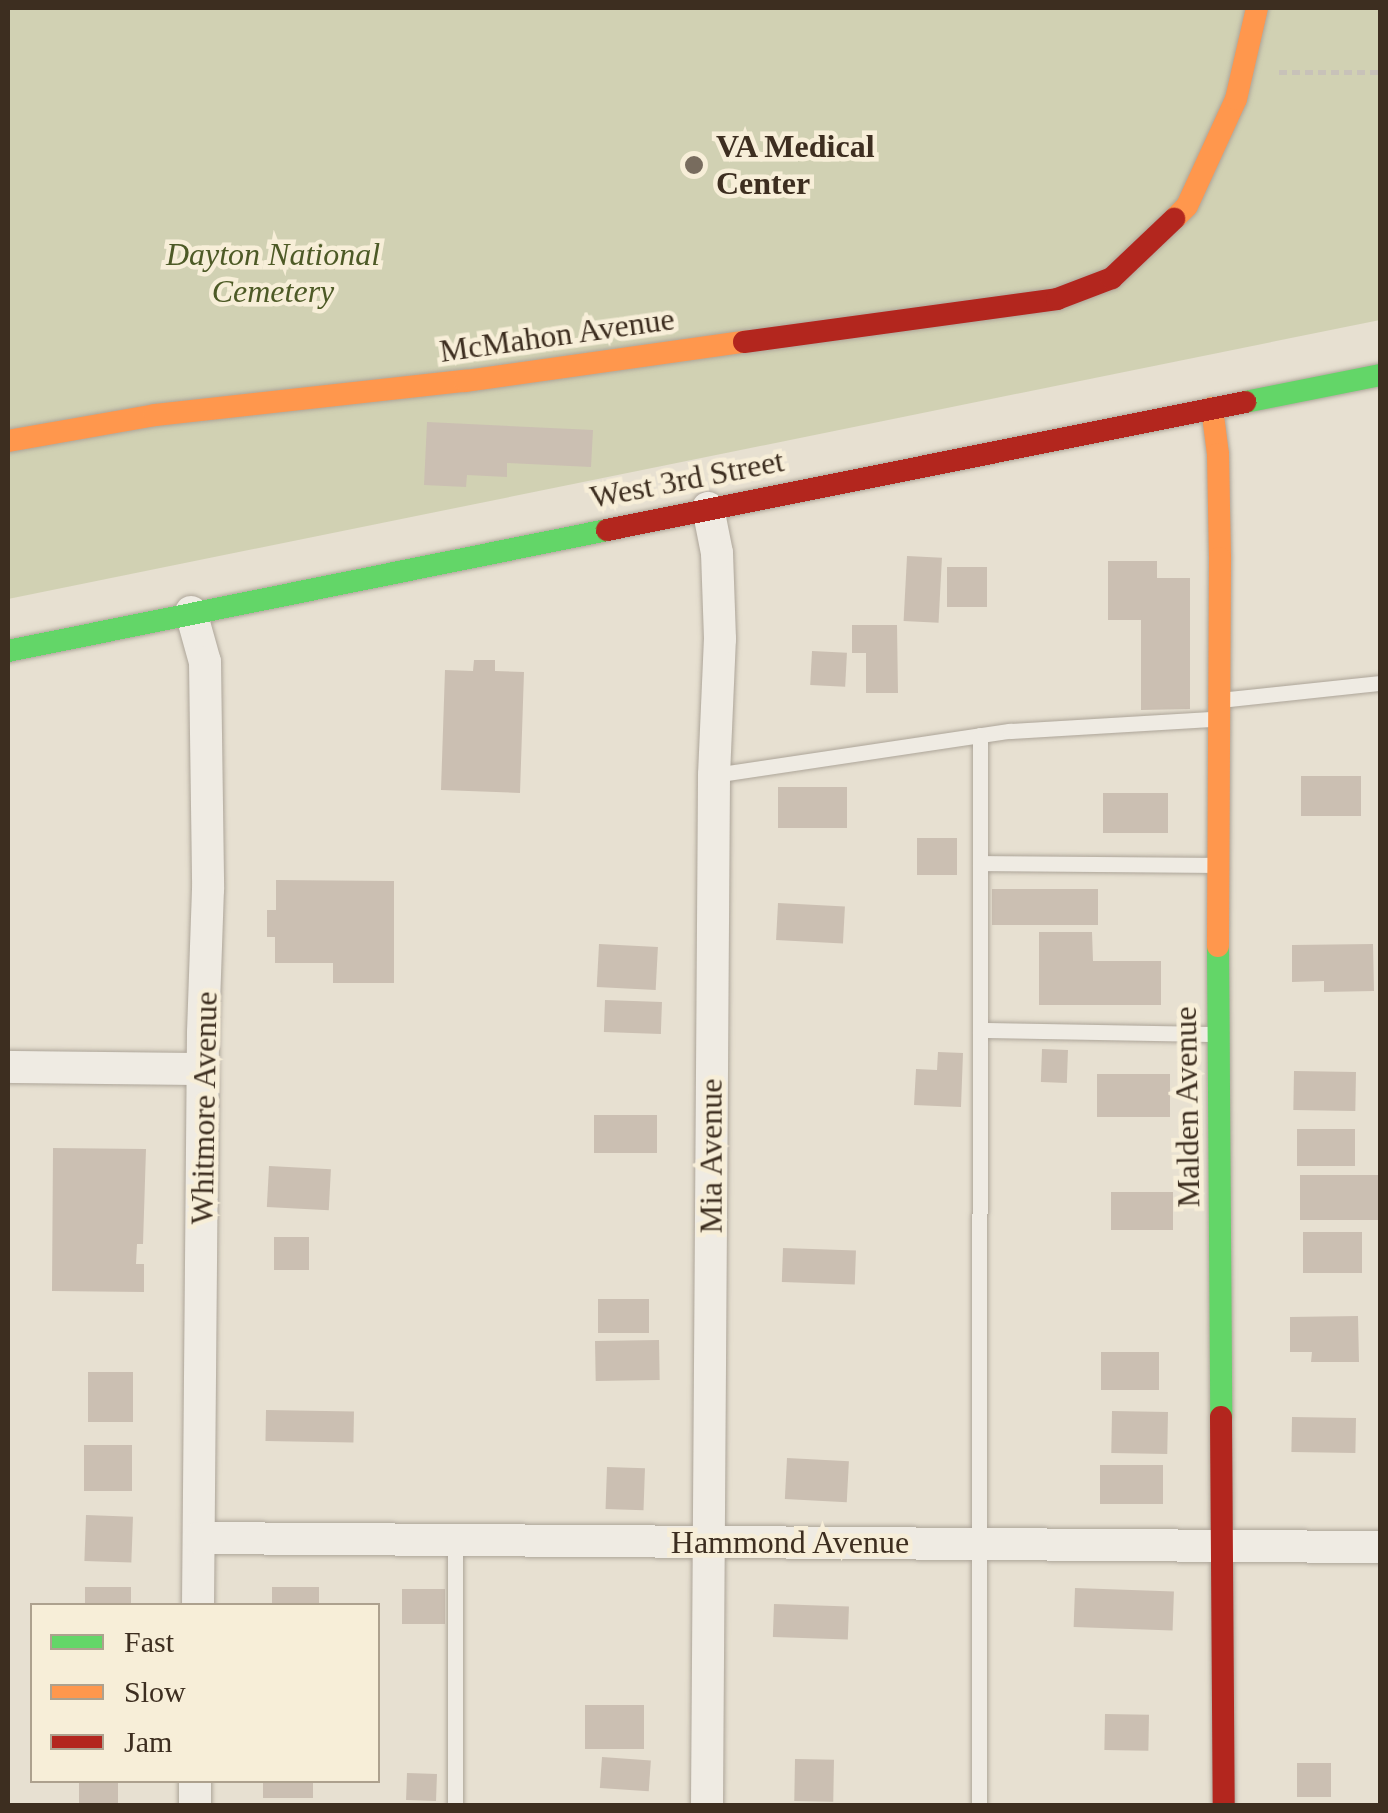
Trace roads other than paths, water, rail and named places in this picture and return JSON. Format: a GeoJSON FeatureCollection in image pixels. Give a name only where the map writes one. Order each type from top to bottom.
{"type":"FeatureCollection","features":[{"type":"Feature","properties":{"kind":"street","name":"McMahon Avenue"},"geometry":{"type":"LineString","coordinates":[[8,441],[155,415],[464,380],[1057,299],[1112,278],[1142,254],[1187,206],[1236,98],[1257,8]]}},
{"type":"Feature","properties":{"kind":"street","name":"West 3rd Street"},"geometry":{"type":"LineString","coordinates":[[8,652],[191,612],[1380,376]]}},
{"type":"Feature","properties":{"kind":"street","name":"Malden Avenue"},"geometry":{"type":"LineString","coordinates":[[1212,408],[1218,454],[1216,710],[1224,1806]]}},
{"type":"Feature","properties":{"kind":"street","name":"Mia Avenue"},"geometry":{"type":"LineString","coordinates":[[707,1806],[714,775],[720,596],[708,508]]}},
{"type":"Feature","properties":{"kind":"street","name":"Whitmore Avenue"},"geometry":{"type":"LineString","coordinates":[[191,612],[205,662],[208,889],[202,1069],[198,1603]]}},
{"type":"Feature","properties":{"kind":"street"},"geometry":{"type":"LineString","coordinates":[[8,1067],[202,1069]]}},
{"type":"Feature","properties":{"kind":"street","name":"Hammond Avenue"},"geometry":{"type":"LineString","coordinates":[[199,1538],[1380,1547]]}},
{"type":"Feature","properties":{"kind":"lane"},"geometry":{"type":"LineString","coordinates":[[714,775],[980,735],[1216,710],[1380,683]]}},
{"type":"Feature","properties":{"kind":"lane"},"geometry":{"type":"LineString","coordinates":[[979,1806],[980,735]]}},
{"type":"Feature","properties":{"kind":"lane"},"geometry":{"type":"LineString","coordinates":[[980,863],[1217,865]]}},
{"type":"Feature","properties":{"kind":"lane"},"geometry":{"type":"LineString","coordinates":[[980,1030],[1219,1034]]}},
{"type":"Feature","properties":{"kind":"lane"},"geometry":{"type":"LineString","coordinates":[[455,1806],[456,1540]]}},
{"type":"Feature","properties":{"kind":"place","name":"VA Medical Center"},"geometry":{"type":"Point","coordinates":[694,165]}},
{"type":"Feature","properties":{"kind":"park label","name":"Dayton National Cemetery"},"geometry":{"type":"Point","coordinates":[273,274]}}]}
